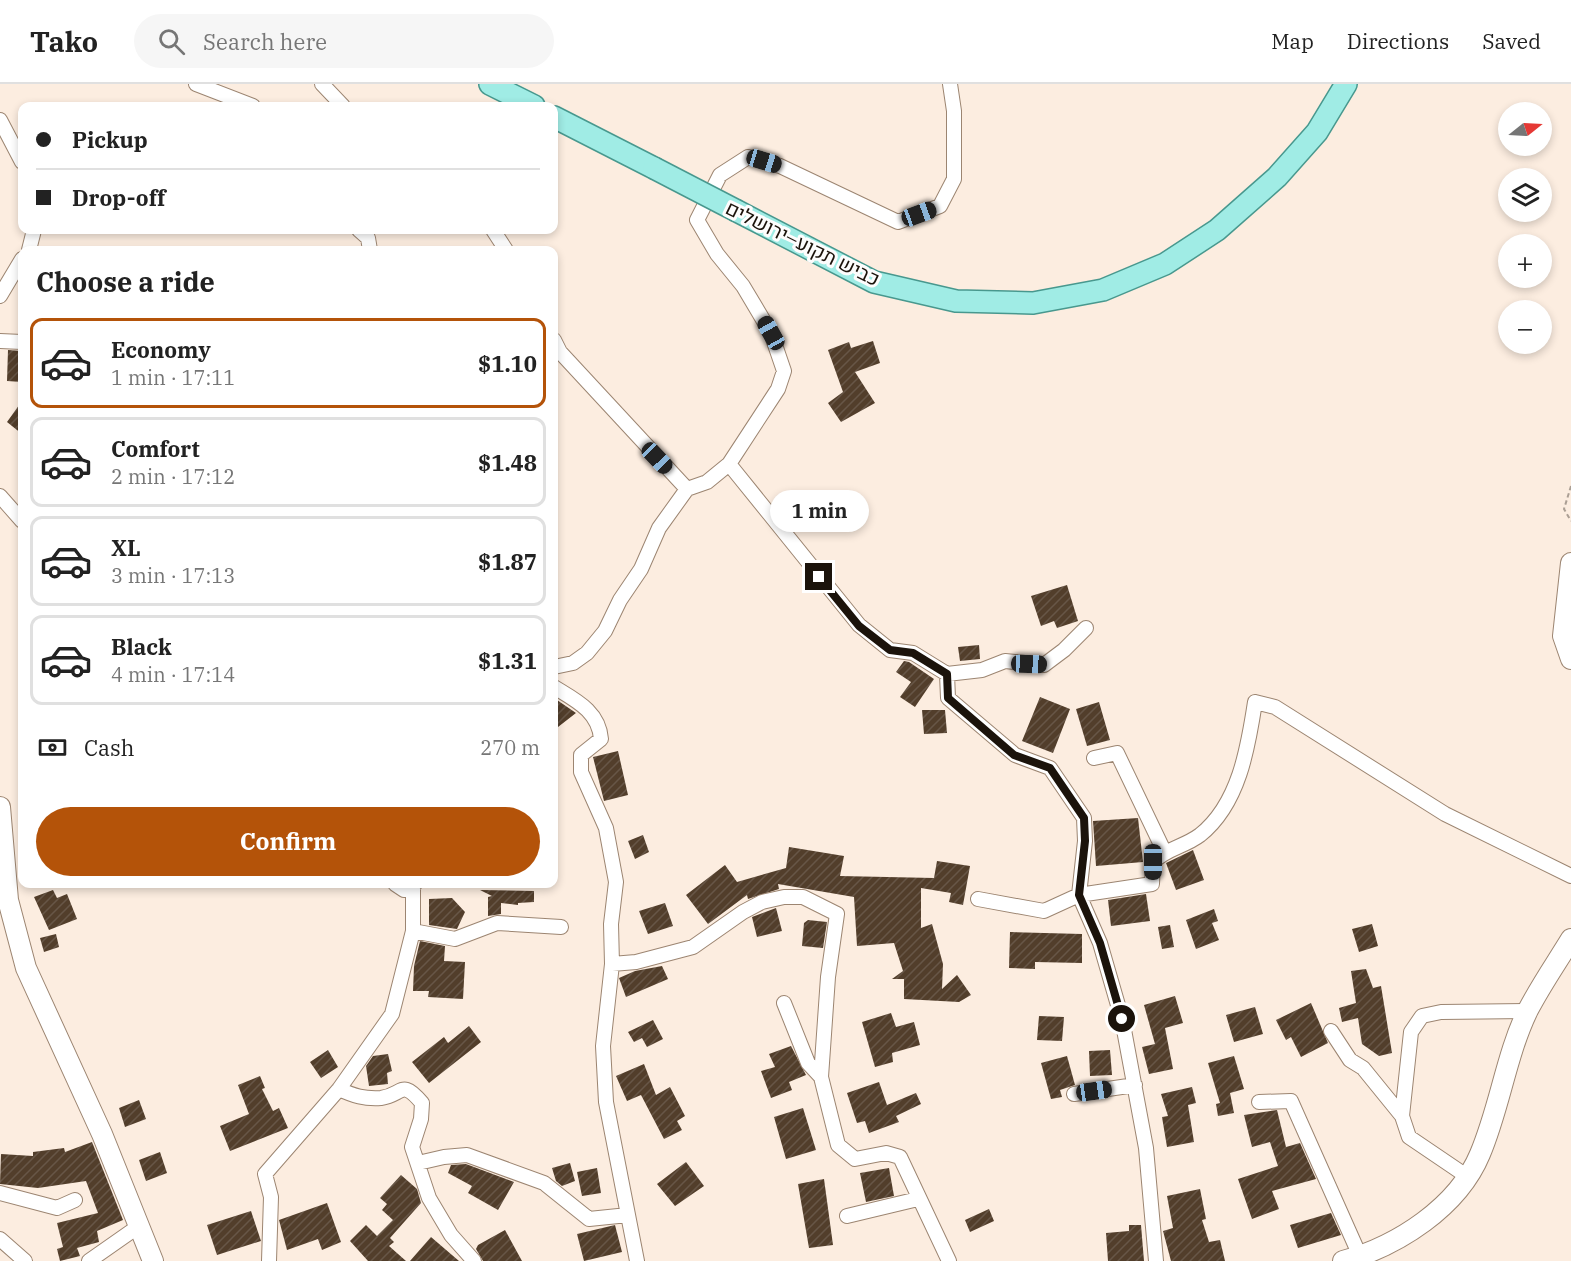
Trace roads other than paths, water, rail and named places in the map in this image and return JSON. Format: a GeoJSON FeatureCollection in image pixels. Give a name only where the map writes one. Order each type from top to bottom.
{"type":"FeatureCollection","features":[{"type":"Feature","properties":{"kind":"main road"},"geometry":{"type":"LineString","coordinates":[[490,84],[526,102]]}},
{"type":"Feature","properties":{"kind":"main road","name":"כביש תקוע–ירושלים"},"geometry":{"type":"LineString","coordinates":[[558,119],[874,282],[956,301],[1033,303],[1103,290],[1166,264],[1217,230],[1291,162],[1317,132],[1346,84]]}},
{"type":"Feature","properties":{"kind":"street"},"geometry":{"type":"LineString","coordinates":[[196,84],[243,102]]}},
{"type":"Feature","properties":{"kind":"street"},"geometry":{"type":"LineString","coordinates":[[322,84],[339,102]]}},
{"type":"Feature","properties":{"kind":"street"},"geometry":{"type":"LineString","coordinates":[[558,666],[573,663],[587,652],[605,631],[620,600],[641,569],[659,528],[687,489],[707,482],[729,464],[778,389],[784,371],[771,333],[760,312],[743,286],[717,254],[697,220],[720,176],[748,157],[780,166],[898,222],[940,206],[954,179],[954,111],[950,84]]}},
{"type":"Feature","properties":{"kind":"street"},"geometry":{"type":"LineString","coordinates":[[0,120],[18,154]]}},
{"type":"Feature","properties":{"kind":"street"},"geometry":{"type":"LineString","coordinates":[[0,296],[18,266]]}},
{"type":"Feature","properties":{"kind":"street"},"geometry":{"type":"LineString","coordinates":[[0,341],[18,342]]}},
{"type":"Feature","properties":{"kind":"street"},"geometry":{"type":"LineString","coordinates":[[558,348],[687,489]]}},
{"type":"Feature","properties":{"kind":"street"},"geometry":{"type":"LineString","coordinates":[[729,464],[859,626],[890,650],[913,653],[947,674],[982,670],[1005,661],[1044,664],[1064,650],[1086,628]]}},
{"type":"Feature","properties":{"kind":"street"},"geometry":{"type":"LineString","coordinates":[[0,496],[18,516]]}},
{"type":"Feature","properties":{"kind":"street"},"geometry":{"type":"LineString","coordinates":[[1571,563],[1563,636],[1571,658]]}},
{"type":"Feature","properties":{"kind":"street"},"geometry":{"type":"LineString","coordinates":[[947,674],[948,698],[1014,755],[1050,768],[1084,818],[1085,841],[1079,895],[1100,943],[1122,1019],[1146,1148],[1156,1261]]}},
{"type":"Feature","properties":{"kind":"street"},"geometry":{"type":"LineString","coordinates":[[558,690],[590,711],[601,730],[602,740],[581,755],[581,772],[606,828],[616,882],[611,924],[612,964],[603,1046],[606,1102],[637,1261]]}},
{"type":"Feature","properties":{"kind":"street"},"geometry":{"type":"LineString","coordinates":[[978,899],[1044,911],[1079,895],[1152,884],[1153,862],[1164,851],[1191,842],[1216,822],[1245,761],[1255,702],[1275,707],[1445,814],[1571,876]]}},
{"type":"Feature","properties":{"kind":"street"},"geometry":{"type":"LineString","coordinates":[[1094,758],[1117,753],[1164,851]]}},
{"type":"Feature","properties":{"kind":"street"},"geometry":{"type":"LineString","coordinates":[[0,807],[8,900],[26,968],[102,1134],[153,1261]]}},
{"type":"Feature","properties":{"kind":"street"},"geometry":{"type":"LineString","coordinates":[[269,1261],[271,1197],[265,1174],[339,1089],[392,1014],[413,931],[414,888]]}},
{"type":"Feature","properties":{"kind":"street"},"geometry":{"type":"LineString","coordinates":[[612,964],[636,962],[693,947],[762,902],[803,897],[837,914],[828,977],[821,1077],[837,1145],[855,1159],[886,1154],[900,1157],[949,1261]]}},
{"type":"Feature","properties":{"kind":"street"},"geometry":{"type":"LineString","coordinates":[[413,931],[455,939],[497,923],[561,927]]}},
{"type":"Feature","properties":{"kind":"street"},"geometry":{"type":"LineString","coordinates":[[1259,1102],[1291,1101],[1352,1259],[1407,1232],[1436,1212],[1468,1177],[1480,1154],[1528,1011],[1571,939]]}},
{"type":"Feature","properties":{"kind":"street"},"geometry":{"type":"LineString","coordinates":[[784,1004],[808,1063],[821,1077]]}},
{"type":"Feature","properties":{"kind":"street"},"geometry":{"type":"LineString","coordinates":[[1402,1116],[1411,1032],[1422,1016],[1442,1012],[1528,1011]]}},
{"type":"Feature","properties":{"kind":"street"},"geometry":{"type":"LineString","coordinates":[[1331,1031],[1350,1060],[1363,1068],[1402,1116],[1409,1137],[1468,1177]]}},
{"type":"Feature","properties":{"kind":"street"},"geometry":{"type":"LineString","coordinates":[[1074,1094],[1135,1085]]}},
{"type":"Feature","properties":{"kind":"street"},"geometry":{"type":"LineString","coordinates":[[339,1089],[357,1098],[384,1098],[400,1089],[412,1092],[422,1103],[421,1119],[412,1147],[429,1198],[451,1235],[474,1261]]}},
{"type":"Feature","properties":{"kind":"street"},"geometry":{"type":"LineString","coordinates":[[418,1163],[444,1156],[466,1155],[544,1183],[589,1219],[628,1215]]}},
{"type":"Feature","properties":{"kind":"street"},"geometry":{"type":"LineString","coordinates":[[0,1193],[57,1208],[75,1200]]}},
{"type":"Feature","properties":{"kind":"street"},"geometry":{"type":"LineString","coordinates":[[847,1216],[918,1199]]}},
{"type":"Feature","properties":{"kind":"street"},"geometry":{"type":"LineString","coordinates":[[89,1261],[139,1226]]}},
{"type":"Feature","properties":{"kind":"street"},"geometry":{"type":"LineString","coordinates":[[0,1239],[25,1261]]}}]}
